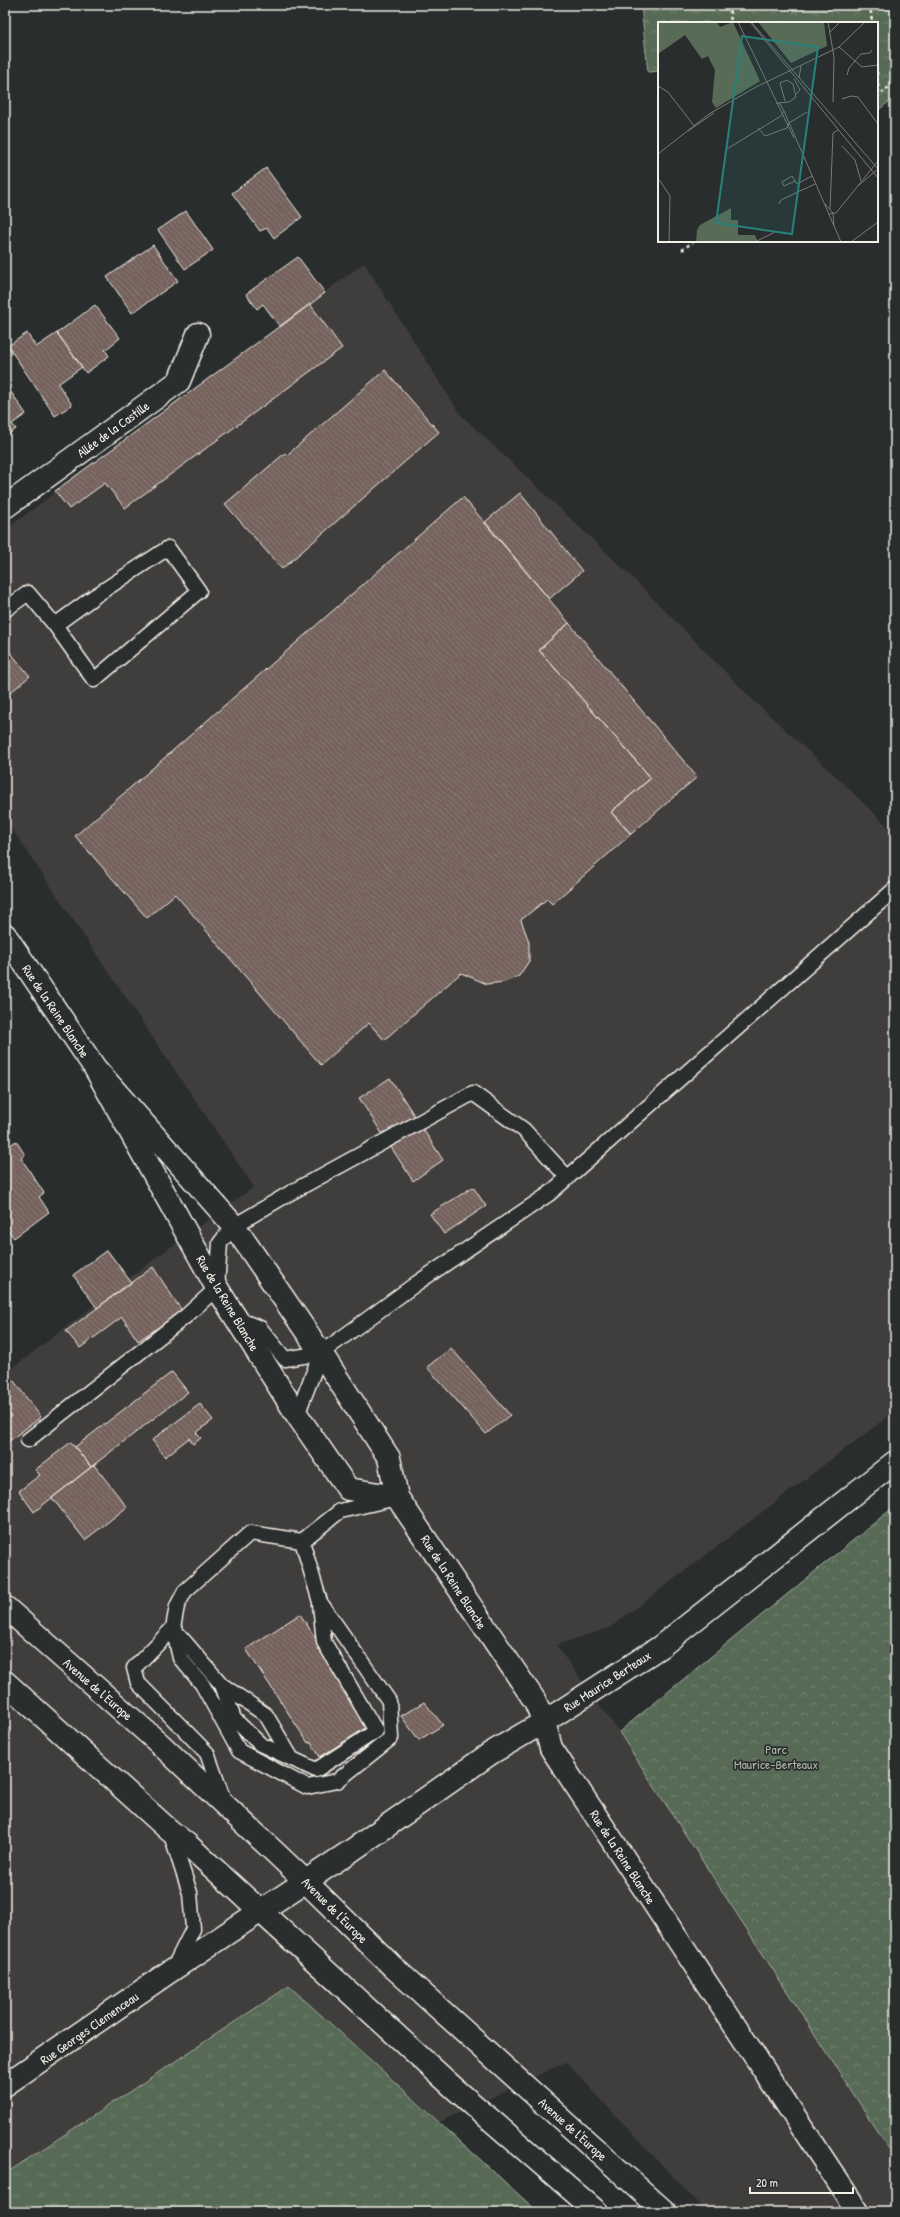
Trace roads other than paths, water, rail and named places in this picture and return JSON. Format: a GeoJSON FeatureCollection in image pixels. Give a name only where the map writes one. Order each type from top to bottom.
{"type":"FeatureCollection","features":[{"type":"Feature","properties":{"kind":"street","name":"Allée de la Castille"},"geometry":{"type":"LineString","coordinates":[[5,507],[179,381],[198,334]]}},
{"type":"Feature","properties":{"kind":"street","name":"Rue de la Reine Blanche"},"geometry":{"type":"LineString","coordinates":[[5,935],[95,1068],[217,1288],[297,1415],[348,1489],[397,1497]]}},
{"type":"Feature","properties":{"kind":"street","name":"Rue de la Reine Blanche"},"geometry":{"type":"LineString","coordinates":[[95,1068],[234,1226],[320,1353],[389,1458],[397,1497],[534,1701],[544,1722],[551,1748],[858,2212]]}},
{"type":"Feature","properties":{"kind":"street","name":"Rue Maurice Berteaux"},"geometry":{"type":"LineString","coordinates":[[261,1910],[306,1882],[491,1753],[544,1722],[660,1647],[895,1462]]}},
{"type":"Feature","properties":{"kind":"street","name":"Avenue de l'Europe"},"geometry":{"type":"LineString","coordinates":[[5,1607],[160,1743],[393,1967],[665,2212]]}},
{"type":"Feature","properties":{"kind":"street"},"geometry":{"type":"LineString","coordinates":[[5,1682],[169,1830],[261,1910],[460,2093],[597,2212]]}},
{"type":"Feature","properties":{"kind":"street","name":"Rue Georges Clemenceau"},"geometry":{"type":"LineString","coordinates":[[5,2085],[261,1910]]}},
{"type":"Feature","properties":{"kind":"lane"},"geometry":{"type":"LineString","coordinates":[[5,610],[28,593],[55,625],[94,680],[198,591],[168,548],[95,596],[55,625]]}},
{"type":"Feature","properties":{"kind":"lane"},"geometry":{"type":"LineString","coordinates":[[237,1319],[260,1328],[285,1359],[320,1353],[417,1283],[549,1194],[895,889]]}},
{"type":"Feature","properties":{"kind":"lane"},"geometry":{"type":"LineString","coordinates":[[28,1440],[186,1316],[217,1288],[220,1243],[234,1226],[290,1193],[473,1093],[524,1130],[568,1178]]}},
{"type":"Feature","properties":{"kind":"lane"},"geometry":{"type":"LineString","coordinates":[[297,1415],[320,1353]]}},
{"type":"Feature","properties":{"kind":"lane"},"geometry":{"type":"LineString","coordinates":[[320,1602],[389,1701],[391,1738],[337,1782],[307,1787],[239,1751],[202,1684],[180,1658],[173,1628],[176,1606],[185,1591],[250,1533],[302,1541],[340,1511],[397,1497]]}},
{"type":"Feature","properties":{"kind":"lane"},"geometry":{"type":"LineString","coordinates":[[222,1685],[234,1719],[260,1744],[316,1770],[376,1731],[324,1642],[320,1602],[302,1541]]}},
{"type":"Feature","properties":{"kind":"lane"},"geometry":{"type":"LineString","coordinates":[[173,1628],[222,1685],[266,1715],[292,1759]]}},
{"type":"Feature","properties":{"kind":"lane"},"geometry":{"type":"LineString","coordinates":[[173,1628],[134,1668],[138,1683],[207,1753],[226,1807]]}},
{"type":"Feature","properties":{"kind":"lane","name":"Rue Georges Clemenceau"},"geometry":{"type":"LineString","coordinates":[[169,1830],[190,1893],[193,1929],[172,1970]]}},
{"type":"Feature","properties":{"kind":"park label","name":"Parc Maurice-Berteaux"},"geometry":{"type":"Point","coordinates":[776,1756]}}]}
